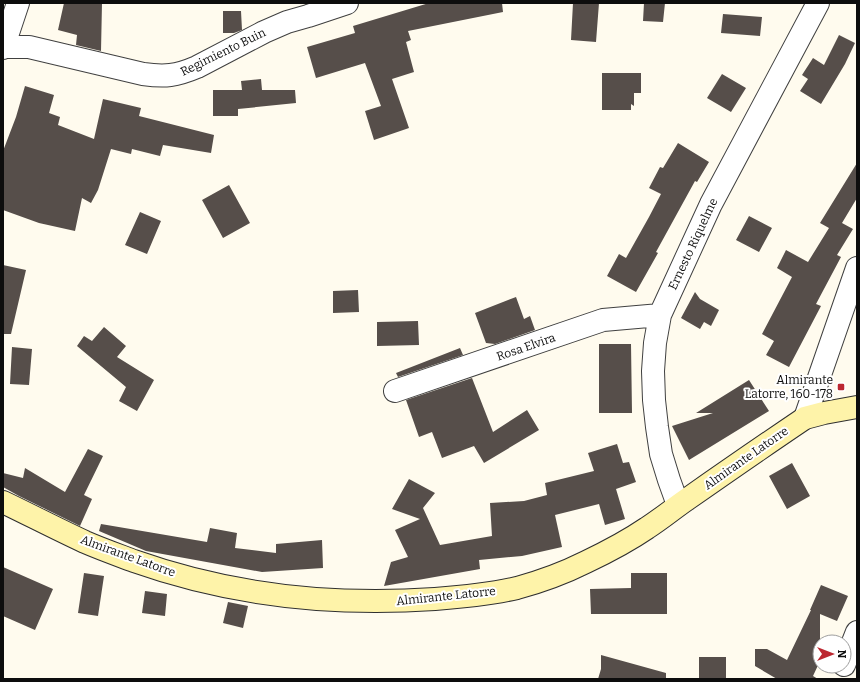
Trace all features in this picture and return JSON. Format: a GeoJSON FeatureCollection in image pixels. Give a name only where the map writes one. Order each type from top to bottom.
{"type":"FeatureCollection","features":[{"type":"Feature","properties":{"kind":"main road","name":"Almirante Latorre"},"geometry":{"type":"LineString","coordinates":[[3,502],[87,543],[135,562],[235,588],[319,599],[385,601],[451,597],[517,588],[585,563],[649,527],[678,505],[804,418],[857,407]]}},
{"type":"Feature","properties":{"kind":"street"},"geometry":{"type":"LineString","coordinates":[[3,48],[18,3]]}},
{"type":"Feature","properties":{"kind":"street","name":"Regimiento Buin"},"geometry":{"type":"LineString","coordinates":[[3,48],[30,47],[143,74],[160,76],[176,75],[197,67],[264,32],[287,22],[347,3]]}},
{"type":"Feature","properties":{"kind":"street","name":"Ernesto Riquelme"},"geometry":{"type":"LineString","coordinates":[[678,505],[668,480],[661,454],[654,400],[653,371],[655,343],[660,315],[711,204],[818,3]]}},
{"type":"Feature","properties":{"kind":"street"},"geometry":{"type":"LineString","coordinates":[[804,418],[857,268]]}},
{"type":"Feature","properties":{"kind":"street","name":"Rosa Elvira"},"geometry":{"type":"LineString","coordinates":[[395,392],[603,320],[660,315]]}},
{"type":"Feature","properties":{"kind":"street"},"geometry":{"type":"LineString","coordinates":[[852,645],[857,632]]}},
{"type":"Feature","properties":{"kind":"building"},"geometry":{"type":"Polygon","coordinates":[[[64,3],[102,3],[101,51],[76,45],[77,35],[58,30],[64,3]]]}},
{"type":"Feature","properties":{"kind":"building"},"geometry":{"type":"Polygon","coordinates":[[[429,3],[502,3],[503,12],[408,31],[411,40],[406,42],[414,72],[392,79],[409,128],[374,140],[365,111],[381,106],[365,63],[316,78],[307,47],[355,33],[353,26],[429,3]]]}},
{"type":"Feature","properties":{"kind":"building"},"geometry":{"type":"Polygon","coordinates":[[[573,3],[599,3],[596,42],[571,40],[573,3]]]}},
{"type":"Feature","properties":{"kind":"building"},"geometry":{"type":"Polygon","coordinates":[[[644,3],[665,3],[663,22],[643,21],[644,3]]]}},
{"type":"Feature","properties":{"kind":"building"},"geometry":{"type":"Polygon","coordinates":[[[223,11],[241,11],[242,30],[234,33],[223,33],[223,11]]]}},
{"type":"Feature","properties":{"kind":"building"},"geometry":{"type":"Polygon","coordinates":[[[723,14],[762,17],[760,36],[721,33],[723,14]]]}},
{"type":"Feature","properties":{"kind":"building"},"geometry":{"type":"Polygon","coordinates":[[[839,35],[855,43],[845,64],[821,104],[800,91],[808,79],[802,75],[813,58],[824,65],[839,35]]]}},
{"type":"Feature","properties":{"kind":"building"},"geometry":{"type":"Polygon","coordinates":[[[602,73],[641,73],[641,93],[634,93],[634,106],[631,104],[631,110],[602,110],[602,73]]]}},
{"type":"Feature","properties":{"kind":"building"},"geometry":{"type":"Polygon","coordinates":[[[722,74],[746,88],[731,112],[707,98],[722,74]]]}},
{"type":"Feature","properties":{"kind":"building"},"geometry":{"type":"Polygon","coordinates":[[[261,79],[262,90],[295,90],[296,103],[238,109],[238,116],[213,116],[213,90],[242,90],[241,81],[261,79]]]}},
{"type":"Feature","properties":{"kind":"building"},"geometry":{"type":"Polygon","coordinates":[[[25,86],[54,95],[49,113],[60,117],[58,125],[94,139],[103,99],[141,108],[139,116],[214,135],[211,153],[163,145],[160,156],[132,149],[131,154],[111,149],[98,190],[91,203],[82,198],[75,231],[39,223],[3,210],[3,151],[16,117],[25,86]]]}},
{"type":"Feature","properties":{"kind":"building"},"geometry":{"type":"Polygon","coordinates":[[[678,143],[709,162],[697,182],[695,181],[636,292],[607,276],[619,254],[626,258],[649,217],[661,194],[649,188],[660,167],[663,168],[678,143]]]}},
{"type":"Feature","properties":{"kind":"building"},"geometry":{"type":"Polygon","coordinates":[[[857,163],[857,198],[842,223],[853,229],[837,255],[841,257],[816,304],[821,306],[789,367],[766,355],[774,341],[762,334],[792,277],[777,268],[786,250],[808,262],[829,228],[820,223],[857,163]]]}},
{"type":"Feature","properties":{"kind":"building"},"geometry":{"type":"Polygon","coordinates":[[[229,185],[250,223],[223,238],[202,200],[229,185]]]}},
{"type":"Feature","properties":{"kind":"building"},"geometry":{"type":"Polygon","coordinates":[[[140,212],[161,221],[147,254],[125,245],[140,212]]]}},
{"type":"Feature","properties":{"kind":"building"},"geometry":{"type":"Polygon","coordinates":[[[749,216],[772,228],[759,252],[736,240],[749,216]]]}},
{"type":"Feature","properties":{"kind":"building"},"geometry":{"type":"Polygon","coordinates":[[[3,265],[26,270],[11,334],[3,334],[3,265]]]}},
{"type":"Feature","properties":{"kind":"building"},"geometry":{"type":"Polygon","coordinates":[[[358,290],[359,312],[333,313],[333,291],[358,290]]]}},
{"type":"Feature","properties":{"kind":"building"},"geometry":{"type":"Polygon","coordinates":[[[695,292],[700,299],[719,310],[711,326],[704,322],[700,329],[681,318],[695,292]]]}},
{"type":"Feature","properties":{"kind":"building"},"geometry":{"type":"Polygon","coordinates":[[[516,297],[524,319],[530,316],[535,330],[495,344],[486,343],[475,313],[516,297]]]}},
{"type":"Feature","properties":{"kind":"building"},"geometry":{"type":"Polygon","coordinates":[[[418,321],[419,345],[377,346],[377,322],[418,321]]]}},
{"type":"Feature","properties":{"kind":"building"},"geometry":{"type":"Polygon","coordinates":[[[104,327],[126,346],[117,357],[154,380],[137,411],[119,401],[126,387],[77,346],[84,336],[92,341],[104,327]]]}},
{"type":"Feature","properties":{"kind":"building"},"geometry":{"type":"Polygon","coordinates":[[[599,344],[631,344],[632,413],[599,413],[599,344]]]}},
{"type":"Feature","properties":{"kind":"building"},"geometry":{"type":"Polygon","coordinates":[[[12,347],[32,349],[29,385],[10,384],[12,347]]]}},
{"type":"Feature","properties":{"kind":"building"},"geometry":{"type":"Polygon","coordinates":[[[460,348],[463,355],[398,377],[396,373],[460,348]]]}},
{"type":"Feature","properties":{"kind":"building"},"geometry":{"type":"Polygon","coordinates":[[[472,378],[493,432],[527,410],[539,430],[484,463],[474,446],[442,458],[432,432],[419,437],[406,400],[472,378]]]}},
{"type":"Feature","properties":{"kind":"building"},"geometry":{"type":"Polygon","coordinates":[[[749,380],[769,411],[689,460],[672,426],[713,413],[696,413],[749,380]]]}},
{"type":"Feature","properties":{"kind":"building"},"geometry":{"type":"Polygon","coordinates":[[[617,444],[623,463],[629,462],[636,482],[616,489],[625,519],[605,525],[599,504],[555,515],[562,547],[522,556],[479,560],[480,569],[384,586],[391,562],[408,557],[395,530],[420,519],[392,509],[409,479],[435,493],[423,508],[440,545],[492,536],[490,503],[524,501],[547,495],[545,483],[594,471],[588,453],[617,444]]]}},
{"type":"Feature","properties":{"kind":"building"},"geometry":{"type":"Polygon","coordinates":[[[88,449],[103,456],[84,495],[92,499],[80,526],[3,487],[3,473],[23,478],[25,468],[65,492],[88,449]]]}},
{"type":"Feature","properties":{"kind":"building"},"geometry":{"type":"Polygon","coordinates":[[[792,463],[810,496],[787,509],[769,476],[792,463]]]}},
{"type":"Feature","properties":{"kind":"building"},"geometry":{"type":"Polygon","coordinates":[[[101,524],[207,542],[210,528],[237,533],[235,548],[276,553],[276,544],[322,540],[323,568],[262,572],[146,551],[99,531],[101,524]]]}},
{"type":"Feature","properties":{"kind":"building"},"geometry":{"type":"Polygon","coordinates":[[[3,567],[53,589],[35,630],[3,616],[3,567]]]}},
{"type":"Feature","properties":{"kind":"building"},"geometry":{"type":"Polygon","coordinates":[[[84,573],[104,576],[98,616],[78,613],[84,573]]]}},
{"type":"Feature","properties":{"kind":"building"},"geometry":{"type":"Polygon","coordinates":[[[631,573],[667,573],[667,614],[591,614],[590,589],[631,588],[631,573]]]}},
{"type":"Feature","properties":{"kind":"building"},"geometry":{"type":"Polygon","coordinates":[[[821,585],[848,596],[837,621],[820,614],[820,634],[812,634],[812,674],[814,674],[813,676],[818,679],[777,679],[755,666],[755,649],[767,649],[787,660],[821,585]]]}},
{"type":"Feature","properties":{"kind":"building"},"geometry":{"type":"Polygon","coordinates":[[[145,591],[167,594],[165,616],[142,613],[145,591]]]}},
{"type":"Feature","properties":{"kind":"building"},"geometry":{"type":"Polygon","coordinates":[[[228,602],[248,606],[243,628],[223,623],[228,602]]]}},
{"type":"Feature","properties":{"kind":"building"},"geometry":{"type":"Polygon","coordinates":[[[601,655],[666,673],[666,679],[598,679],[601,669],[601,655]]]}},
{"type":"Feature","properties":{"kind":"building"},"geometry":{"type":"Polygon","coordinates":[[[699,657],[726,657],[726,679],[699,679],[699,657]]]}},
{"type":"Feature","properties":{"kind":"place","name":"Almirante Latorre, 160-178"},"geometry":{"type":"Point","coordinates":[841,387]}}]}
